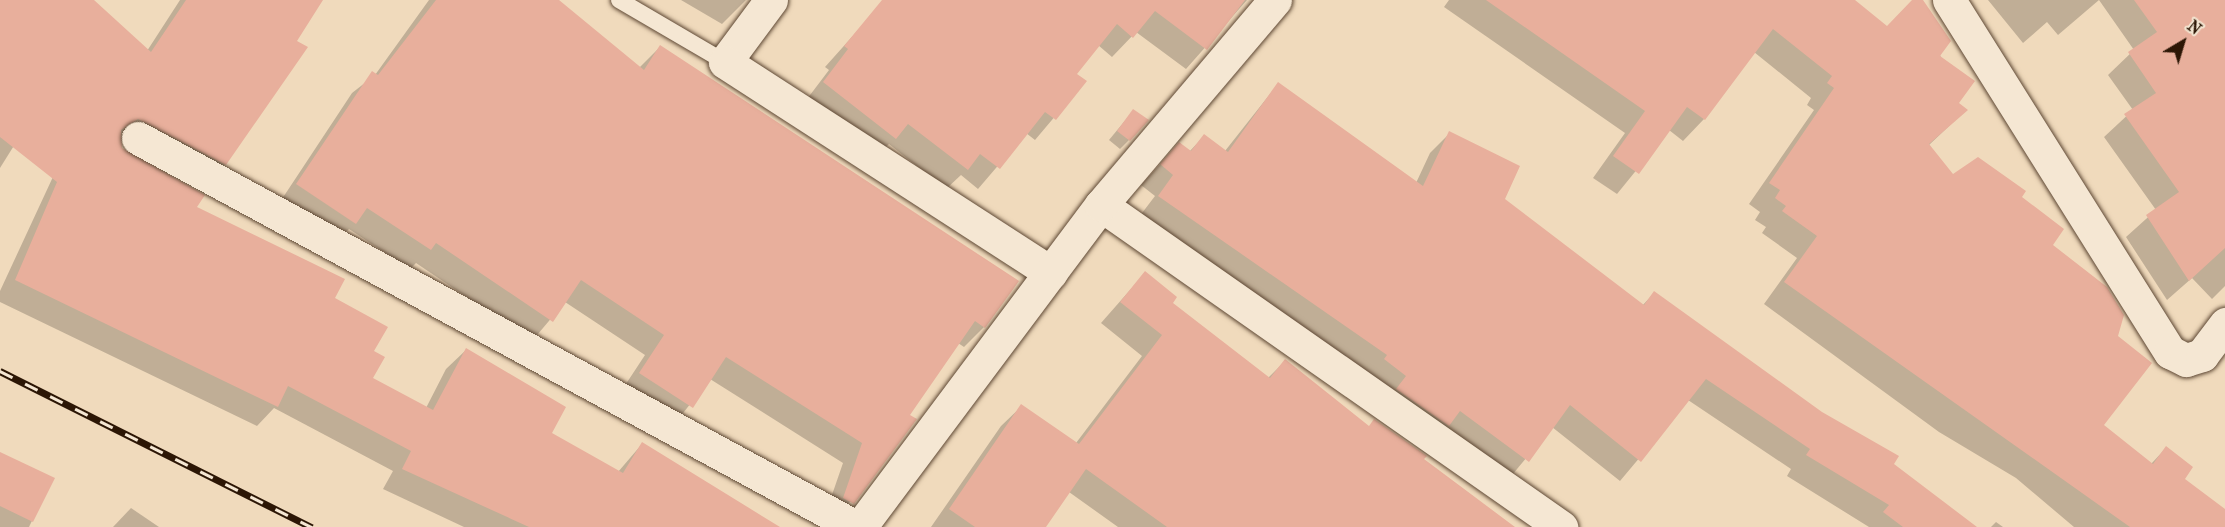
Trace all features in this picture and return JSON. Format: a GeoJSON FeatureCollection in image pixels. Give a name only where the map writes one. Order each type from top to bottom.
{"type":"FeatureCollection","features":[{"type":"Feature","properties":{"kind":"street"},"geometry":{"type":"LineString","coordinates":[[771,0],[725,62],[1051,273]]}},
{"type":"Feature","properties":{"kind":"street"},"geometry":{"type":"LineString","coordinates":[[138,138],[858,527],[1101,205],[1275,0]]}},
{"type":"Feature","properties":{"kind":"street"},"geometry":{"type":"LineString","coordinates":[[1949,0],[2170,352],[2186,360],[2202,355],[2225,324]]}},
{"type":"Feature","properties":{"kind":"street"},"geometry":{"type":"LineString","coordinates":[[1101,205],[1561,527]]}},
{"type":"Feature","properties":{"kind":"lane"},"geometry":{"type":"LineString","coordinates":[[619,0],[725,62]]}},
{"type":"Feature","properties":{"kind":"building"},"geometry":{"type":"Polygon","coordinates":[[[0,0],[94,0],[151,52],[186,0],[323,0],[297,41],[308,47],[226,165],[138,119],[121,130],[122,148],[205,195],[197,207],[345,279],[335,298],[388,327],[374,351],[385,357],[373,378],[433,410],[466,348],[566,407],[552,433],[623,473],[642,442],[780,527],[529,527],[402,469],[411,451],[288,386],[278,407],[15,280],[57,182],[0,137],[0,0]]]}},
{"type":"Feature","properties":{"kind":"building"},"geometry":{"type":"Polygon","coordinates":[[[436,0],[559,0],[644,70],[660,45],[1019,281],[985,328],[975,321],[910,415],[917,419],[854,504],[843,498],[862,443],[726,357],[693,408],[639,373],[664,335],[581,280],[553,322],[436,243],[431,250],[367,208],[356,224],[296,184],[372,71],[378,75],[436,0]]]}},
{"type":"Feature","properties":{"kind":"building"},"geometry":{"type":"Polygon","coordinates":[[[882,0],[1245,0],[1207,50],[1155,11],[1133,38],[1117,24],[1077,74],[1087,81],[1056,120],[1045,112],[1000,169],[980,154],[968,170],[908,124],[896,139],[823,82],[848,49],[844,46],[882,0]]]}},
{"type":"Feature","properties":{"kind":"building"},"geometry":{"type":"Polygon","coordinates":[[[1486,0],[1855,0],[1887,26],[1912,0],[1923,0],[1951,41],[1940,56],[1975,81],[1959,103],[1968,110],[1929,144],[1953,174],[1978,157],[2026,191],[2022,197],[2064,229],[2053,245],[2107,287],[2124,315],[2118,336],[2152,363],[2104,425],[2153,464],[2166,446],[2193,467],[2185,479],[2225,509],[2225,527],[2130,527],[1784,282],[1817,236],[1782,211],[1786,206],[1775,198],[1780,190],[1769,183],[1834,88],[1827,83],[1832,76],[1773,29],[1705,120],[1687,107],[1639,174],[1613,156],[1645,111],[1486,0]]]}},
{"type":"Feature","properties":{"kind":"building"},"geometry":{"type":"Polygon","coordinates":[[[2134,0],[2225,0],[2225,248],[2189,281],[2146,215],[2179,192],[2124,114],[2156,93],[2128,52],[2157,32],[2134,0]]]}},
{"type":"Feature","properties":{"kind":"building"},"geometry":{"type":"Polygon","coordinates":[[[1278,82],[1423,186],[1449,131],[1520,166],[1505,199],[1644,305],[1654,291],[1822,412],[1899,456],[1894,464],[1977,527],[1903,527],[1883,512],[1889,505],[1806,455],[1810,449],[1706,379],[1641,462],[1570,405],[1529,462],[1460,411],[1449,426],[1396,389],[1406,376],[1384,359],[1387,355],[1158,196],[1173,175],[1160,164],[1179,142],[1191,151],[1204,134],[1228,152],[1278,82]]]}},
{"type":"Feature","properties":{"kind":"building"},"geometry":{"type":"Polygon","coordinates":[[[1133,109],[1149,120],[1130,141],[1117,131],[1133,109]]]}},
{"type":"Feature","properties":{"kind":"building"},"geometry":{"type":"Polygon","coordinates":[[[1145,271],[1177,297],[1173,303],[1270,378],[1285,359],[1369,426],[1374,419],[1427,456],[1424,459],[1515,527],[1167,527],[1086,469],[1046,527],[975,527],[949,509],[1021,404],[1079,444],[1162,335],[1120,302],[1145,271]]]}},
{"type":"Feature","properties":{"kind":"building"},"geometry":{"type":"Polygon","coordinates":[[[0,452],[55,478],[33,522],[0,506],[0,452]]]}},
{"type":"Feature","properties":{"kind":"railway"},"geometry":{"type":"LineString","coordinates":[[0,371],[312,527]]}}]}
